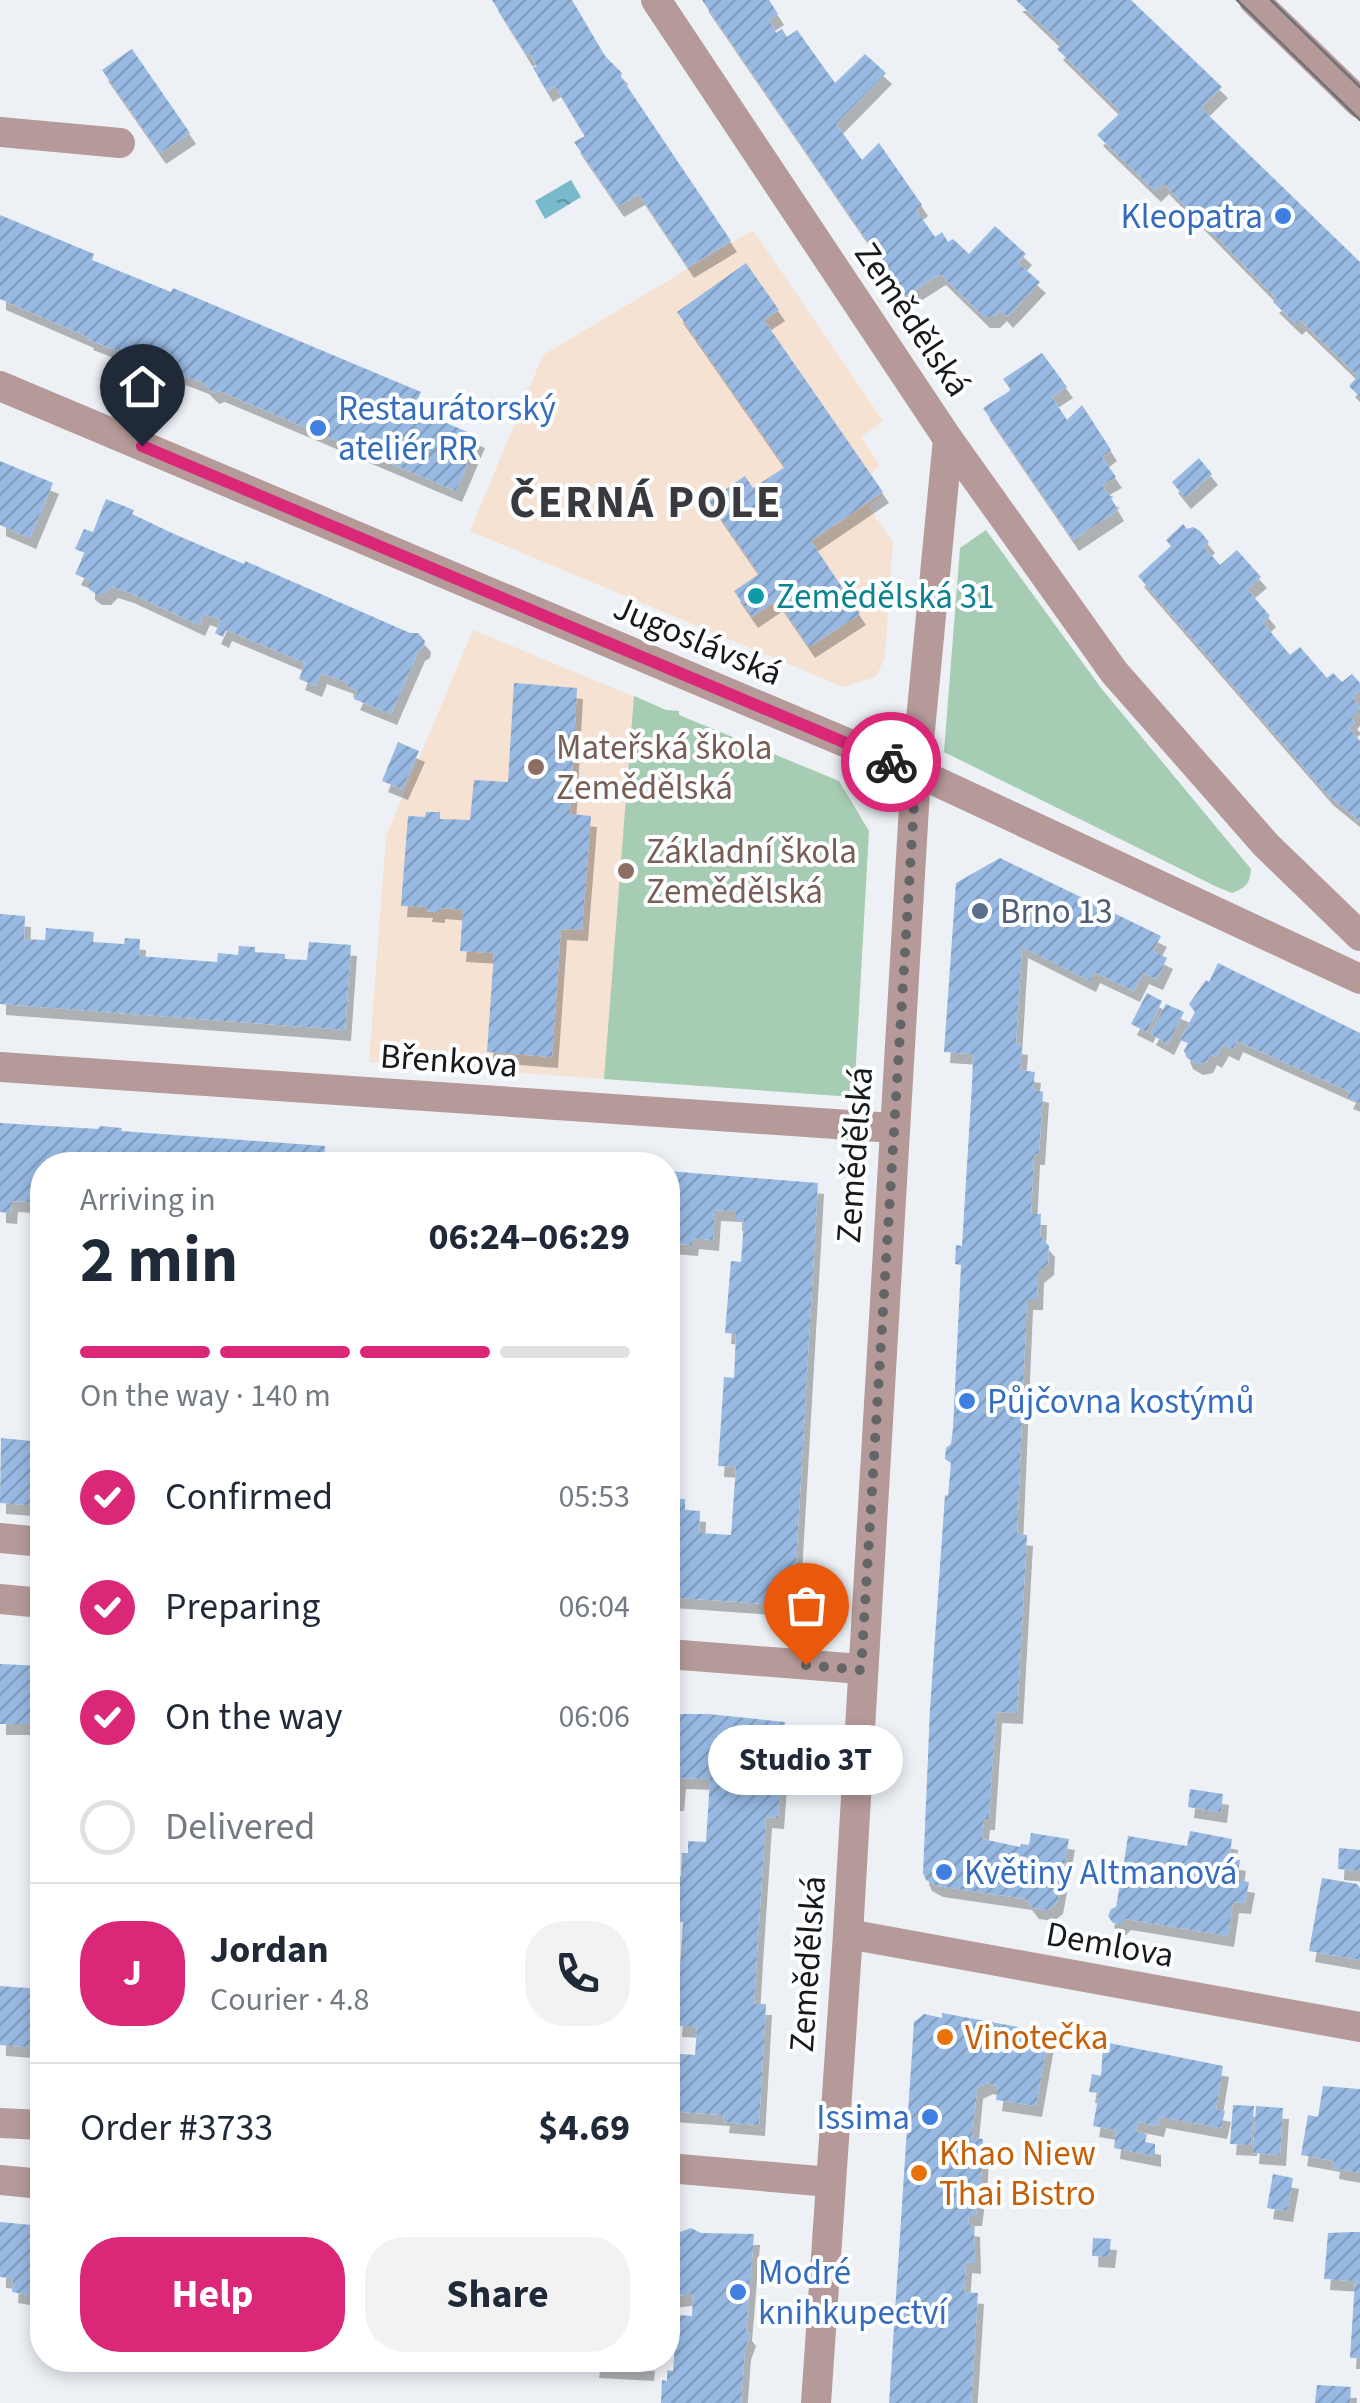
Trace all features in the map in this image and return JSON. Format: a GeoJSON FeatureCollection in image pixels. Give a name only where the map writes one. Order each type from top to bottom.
{"type":"FeatureCollection","features":[{"type":"Feature","properties":{"kind":"street","name":"Zemědělská"},"geometry":{"type":"LineString","coordinates":[[656,0],[948,440],[916,772],[848,1934],[816,2403]]}},
{"type":"Feature","properties":{"kind":"street"},"geometry":{"type":"LineString","coordinates":[[1254,0],[1360,103]]}},
{"type":"Feature","properties":{"kind":"street"},"geometry":{"type":"LineString","coordinates":[[0,132],[120,143]]}},
{"type":"Feature","properties":{"kind":"street","name":"Jugoslávská"},"geometry":{"type":"LineString","coordinates":[[0,386],[916,772],[1360,978]]}},
{"type":"Feature","properties":{"kind":"street"},"geometry":{"type":"LineString","coordinates":[[948,440],[1114,672],[1266,844],[1360,936]]}},
{"type":"Feature","properties":{"kind":"street","name":"Břenkova"},"geometry":{"type":"LineString","coordinates":[[0,1067],[893,1128]]}},
{"type":"Feature","properties":{"kind":"street"},"geometry":{"type":"LineString","coordinates":[[0,1538],[30,1541]]}},
{"type":"Feature","properties":{"kind":"street"},"geometry":{"type":"LineString","coordinates":[[0,1600],[30,1602]]}},
{"type":"Feature","properties":{"kind":"street"},"geometry":{"type":"LineString","coordinates":[[680,1655],[861,1670]]}},
{"type":"Feature","properties":{"kind":"street","name":"Demlova"},"geometry":{"type":"LineString","coordinates":[[848,1934],[1360,2027]]}},
{"type":"Feature","properties":{"kind":"street"},"geometry":{"type":"LineString","coordinates":[[0,2123],[30,2124]]}},
{"type":"Feature","properties":{"kind":"street"},"geometry":{"type":"LineString","coordinates":[[680,2169],[830,2182]]}},
{"type":"Feature","properties":{"kind":"street"},"geometry":{"type":"LineString","coordinates":[[0,2180],[30,2183]]}},
{"type":"Feature","properties":{"kind":"shaded area"},"geometry":{"type":"Polygon","coordinates":[[[753,230],[883,421],[861,437],[880,466],[870,474],[883,494],[868,506],[893,542],[885,657],[876,677],[843,687],[470,531],[543,355],[753,230]]]}},
{"type":"Feature","properties":{"kind":"shaded area","name":"Základní škola Zemědělská"},"geometry":{"type":"Polygon","coordinates":[[[473,630],[839,781],[869,831],[854,1097],[369,1062],[386,836],[473,630]]]}},
{"type":"Feature","properties":{"kind":"green space"},"geometry":{"type":"Polygon","coordinates":[[[986,530],[1101,688],[1251,869],[1244,887],[1232,893],[1217,887],[944,752],[960,548],[986,530]]]}},
{"type":"Feature","properties":{"kind":"green space"},"geometry":{"type":"Polygon","coordinates":[[[634,696],[666,710],[679,711],[679,715],[839,781],[869,831],[854,1097],[604,1079],[634,696]]]}},
{"type":"Feature","properties":{"kind":"water"},"geometry":{"type":"Polygon","coordinates":[[[571,180],[581,197],[545,219],[535,201],[571,180]]]}},
{"type":"Feature","properties":{"kind":"building"},"geometry":{"type":"Polygon","coordinates":[[[492,0],[572,0],[605,56],[622,73],[621,77],[731,241],[688,267],[639,194],[618,206],[574,142],[585,136],[555,86],[547,91],[533,68],[537,66],[530,54],[527,56],[492,0]]]}},
{"type":"Feature","properties":{"kind":"building"},"geometry":{"type":"Polygon","coordinates":[[[702,0],[769,0],[778,14],[769,20],[776,33],[782,29],[787,37],[797,30],[835,83],[865,54],[886,73],[836,124],[862,160],[879,143],[922,205],[916,210],[935,237],[942,232],[948,242],[953,239],[969,254],[995,226],[1026,254],[1018,263],[1040,282],[1007,317],[1001,310],[994,317],[984,317],[940,274],[905,296],[702,0]]]}},
{"type":"Feature","properties":{"kind":"building"},"geometry":{"type":"Polygon","coordinates":[[[1016,0],[1131,0],[1222,87],[1201,108],[1360,262],[1360,397],[1349,386],[1358,376],[1300,320],[1296,324],[1273,302],[1277,299],[1163,183],[1155,191],[1097,135],[1121,112],[1057,49],[1062,44],[1016,0]]]}},
{"type":"Feature","properties":{"kind":"building"},"geometry":{"type":"Polygon","coordinates":[[[132,49],[190,133],[160,153],[102,70],[132,49]]]}},
{"type":"Feature","properties":{"kind":"building"},"geometry":{"type":"Polygon","coordinates":[[[0,215],[94,254],[92,260],[171,292],[173,288],[421,392],[414,409],[479,437],[456,491],[219,391],[213,393],[203,383],[87,339],[0,299],[0,215]]]}},
{"type":"Feature","properties":{"kind":"building"},"geometry":{"type":"Polygon","coordinates":[[[746,263],[779,310],[764,320],[883,492],[811,541],[860,614],[809,647],[777,600],[752,617],[734,591],[759,574],[709,501],[745,476],[753,488],[785,467],[677,312],[746,263]]]}},
{"type":"Feature","properties":{"kind":"building"},"geometry":{"type":"Polygon","coordinates":[[[1042,353],[1067,387],[1052,397],[1067,420],[1082,405],[1111,450],[1102,457],[1116,477],[1102,485],[1114,497],[1111,498],[1118,510],[1073,540],[983,408],[1011,390],[1003,379],[1042,353]]]}},
{"type":"Feature","properties":{"kind":"building"},"geometry":{"type":"Polygon","coordinates":[[[1199,458],[1212,474],[1185,498],[1172,482],[1199,458]]]}},
{"type":"Feature","properties":{"kind":"building"},"geometry":{"type":"Polygon","coordinates":[[[0,461],[53,483],[30,538],[0,525],[0,461]]]}},
{"type":"Feature","properties":{"kind":"building"},"geometry":{"type":"Polygon","coordinates":[[[106,499],[134,510],[132,514],[174,534],[410,633],[418,633],[425,641],[424,647],[419,650],[391,714],[354,699],[358,691],[348,683],[321,673],[316,686],[299,679],[305,663],[226,630],[223,637],[215,633],[221,620],[204,614],[199,625],[128,592],[112,587],[105,594],[96,594],[89,589],[89,580],[75,574],[85,553],[75,549],[84,529],[93,532],[106,499]]]}},
{"type":"Feature","properties":{"kind":"building"},"geometry":{"type":"Polygon","coordinates":[[[1183,524],[1187,529],[1200,531],[1209,542],[1204,547],[1220,565],[1237,550],[1261,577],[1247,589],[1270,616],[1263,623],[1290,655],[1300,647],[1327,678],[1333,673],[1342,682],[1352,674],[1360,683],[1360,690],[1353,697],[1360,709],[1351,718],[1355,723],[1349,728],[1360,741],[1360,821],[1327,794],[1138,576],[1171,546],[1166,540],[1183,524]]]}},
{"type":"Feature","properties":{"kind":"building"},"geometry":{"type":"Polygon","coordinates":[[[514,683],[577,688],[570,814],[591,816],[582,930],[561,929],[552,1057],[487,1052],[494,953],[460,951],[463,910],[439,908],[439,912],[426,911],[427,907],[401,906],[408,816],[425,817],[426,812],[440,812],[440,819],[470,820],[474,780],[508,782],[514,683]]]}},
{"type":"Feature","properties":{"kind":"building"},"geometry":{"type":"Polygon","coordinates":[[[398,742],[419,751],[402,789],[382,781],[398,742]]]}},
{"type":"Feature","properties":{"kind":"building"},"geometry":{"type":"Polygon","coordinates":[[[1000,858],[1161,936],[1153,951],[1167,958],[1157,979],[1143,973],[1134,991],[1094,972],[1090,981],[1022,947],[1016,1043],[1022,1044],[1020,1070],[1035,1072],[1033,1089],[1043,1092],[1031,1214],[1041,1214],[1040,1236],[1049,1246],[1048,1264],[1038,1272],[1037,1299],[1027,1299],[1017,1534],[1027,1535],[1017,1713],[996,1712],[989,1819],[984,1819],[982,1839],[1020,1847],[1029,1845],[1031,1833],[1069,1839],[1057,1903],[1048,1910],[1033,1908],[1026,1899],[937,1886],[926,1880],[923,1873],[930,1709],[945,1495],[948,1496],[951,1463],[945,1459],[953,1429],[961,1265],[955,1264],[956,1245],[962,1246],[973,1054],[944,1052],[956,883],[1000,858]]]}},
{"type":"Feature","properties":{"kind":"building"},"geometry":{"type":"Polygon","coordinates":[[[0,914],[25,916],[24,939],[45,940],[46,928],[94,932],[93,942],[124,944],[125,938],[140,939],[139,956],[217,962],[218,953],[238,955],[239,946],[255,947],[255,952],[285,954],[285,959],[307,960],[309,942],[351,945],[345,1030],[0,1004],[0,914]]]}},
{"type":"Feature","properties":{"kind":"building"},"geometry":{"type":"Polygon","coordinates":[[[1218,963],[1360,1033],[1360,1103],[1347,1098],[1350,1092],[1237,1041],[1233,1050],[1223,1045],[1216,1057],[1211,1054],[1207,1062],[1197,1064],[1187,1058],[1184,1051],[1188,1043],[1180,1040],[1195,1012],[1189,1004],[1206,980],[1209,982],[1218,963]]]}},
{"type":"Feature","properties":{"kind":"building"},"geometry":{"type":"Polygon","coordinates":[[[1147,993],[1162,1001],[1147,1032],[1131,1024],[1147,993]]]}},
{"type":"Feature","properties":{"kind":"building"},"geometry":{"type":"Polygon","coordinates":[[[1166,1004],[1184,1012],[1168,1044],[1150,1034],[1166,1004]]]}},
{"type":"Feature","properties":{"kind":"building"},"geometry":{"type":"Polygon","coordinates":[[[0,1123],[98,1129],[100,1126],[122,1128],[121,1131],[325,1146],[325,1152],[30,1152],[30,1202],[12,1201],[11,1213],[0,1212],[0,1123]]]}},
{"type":"Feature","properties":{"kind":"building"},"geometry":{"type":"Polygon","coordinates":[[[680,1172],[818,1183],[793,1614],[766,1611],[766,1604],[680,1598],[680,1499],[685,1499],[685,1510],[700,1511],[699,1533],[731,1535],[736,1467],[718,1466],[724,1377],[734,1378],[736,1334],[725,1333],[731,1261],[741,1262],[744,1220],[736,1220],[736,1211],[715,1210],[713,1240],[693,1238],[692,1245],[680,1244],[680,1172]]]}},
{"type":"Feature","properties":{"kind":"building"},"geometry":{"type":"Polygon","coordinates":[[[1,1438],[30,1441],[30,1505],[0,1503],[1,1438]]]}},
{"type":"Feature","properties":{"kind":"building"},"geometry":{"type":"Polygon","coordinates":[[[0,1664],[30,1665],[30,1724],[0,1724],[0,1664]]]}},
{"type":"Feature","properties":{"kind":"building"},"geometry":{"type":"Polygon","coordinates":[[[680,1714],[785,1722],[778,1818],[766,1817],[757,1952],[754,2004],[766,2004],[759,2125],[723,2122],[724,2115],[680,2112],[680,2054],[695,2055],[697,2027],[680,2026],[682,1853],[688,1853],[688,1841],[706,1842],[710,1779],[680,1778],[680,1714]]]}},
{"type":"Feature","properties":{"kind":"building"},"geometry":{"type":"Polygon","coordinates":[[[1190,1789],[1223,1794],[1221,1812],[1188,1807],[1190,1789]]]}},
{"type":"Feature","properties":{"kind":"building"},"geometry":{"type":"Polygon","coordinates":[[[1190,1831],[1232,1839],[1229,1858],[1240,1860],[1237,1880],[1249,1882],[1245,1903],[1233,1902],[1228,1936],[1125,1919],[1120,1924],[1113,1923],[1108,1916],[1116,1907],[1120,1885],[1112,1884],[1115,1867],[1123,1869],[1128,1836],[1187,1846],[1190,1831]]]}},
{"type":"Feature","properties":{"kind":"building"},"geometry":{"type":"Polygon","coordinates":[[[1339,1848],[1360,1850],[1360,1871],[1338,1869],[1339,1848]]]}},
{"type":"Feature","properties":{"kind":"building"},"geometry":{"type":"Polygon","coordinates":[[[1322,1878],[1357,1884],[1360,1888],[1360,1960],[1309,1951],[1322,1878]]]}},
{"type":"Feature","properties":{"kind":"building"},"geometry":{"type":"Polygon","coordinates":[[[0,1986],[30,1988],[30,2047],[0,2045],[0,1986]]]}},
{"type":"Feature","properties":{"kind":"building"},"geometry":{"type":"Polygon","coordinates":[[[942,2013],[1023,2028],[1023,2033],[1048,2038],[1036,2106],[996,2100],[998,2086],[987,2083],[977,2088],[972,2138],[983,2139],[982,2169],[976,2215],[969,2215],[968,2225],[974,2226],[975,2263],[966,2262],[964,2292],[978,2293],[971,2403],[889,2403],[914,2022],[924,2014],[942,2018],[942,2013]]]}},
{"type":"Feature","properties":{"kind":"building"},"geometry":{"type":"Polygon","coordinates":[[[1109,2043],[1223,2066],[1216,2109],[1225,2111],[1221,2128],[1160,2117],[1158,2126],[1138,2122],[1136,2132],[1147,2134],[1145,2142],[1155,2144],[1155,2156],[1114,2148],[1116,2130],[1093,2126],[1099,2093],[1089,2092],[1092,2074],[1101,2076],[1103,2046],[1109,2043]]]}},
{"type":"Feature","properties":{"kind":"building"},"geometry":{"type":"Polygon","coordinates":[[[1323,2086],[1360,2089],[1360,2173],[1333,2168],[1334,2161],[1301,2155],[1308,2115],[1318,2117],[1323,2086]]]}},
{"type":"Feature","properties":{"kind":"building"},"geometry":{"type":"Polygon","coordinates":[[[1233,2105],[1254,2106],[1251,2145],[1230,2144],[1233,2105]]]}},
{"type":"Feature","properties":{"kind":"building"},"geometry":{"type":"Polygon","coordinates":[[[1256,2106],[1283,2108],[1280,2155],[1253,2153],[1256,2106]]]}},
{"type":"Feature","properties":{"kind":"building"},"geometry":{"type":"Polygon","coordinates":[[[1273,2174],[1293,2178],[1287,2211],[1267,2208],[1273,2174]]]}},
{"type":"Feature","properties":{"kind":"building"},"geometry":{"type":"Polygon","coordinates":[[[0,2222],[30,2225],[30,2295],[12,2292],[13,2278],[0,2277],[0,2222]]]}},
{"type":"Feature","properties":{"kind":"building"},"geometry":{"type":"Polygon","coordinates":[[[691,2228],[701,2233],[754,2234],[746,2330],[750,2335],[745,2349],[741,2403],[661,2403],[662,2380],[667,2381],[667,2372],[680,2372],[680,2315],[692,2316],[693,2294],[680,2296],[680,2232],[691,2228]]]}},
{"type":"Feature","properties":{"kind":"building"},"geometry":{"type":"Polygon","coordinates":[[[1360,2232],[1360,2358],[1350,2358],[1355,2281],[1324,2279],[1328,2233],[1360,2232]]]}},
{"type":"Feature","properties":{"kind":"building"},"geometry":{"type":"Polygon","coordinates":[[[1093,2238],[1111,2239],[1109,2257],[1092,2256],[1093,2238]]]}},
{"type":"Feature","properties":{"kind":"building"},"geometry":{"type":"Polygon","coordinates":[[[1317,2385],[1351,2387],[1350,2403],[1315,2403],[1317,2385]]]}},
{"type":"Feature","properties":{"kind":"tram line"},"geometry":{"type":"LineString","coordinates":[[1237,0],[1360,120]]}},
{"type":"Feature","properties":{"kind":"tram line"},"geometry":{"type":"LineString","coordinates":[[1271,0],[1360,87]]}},
{"type":"Feature","properties":{"kind":"way so far"},"geometry":{"type":"LineString","coordinates":[[806,1665],[861,1670],[916,772],[891,762]]}},
{"type":"Feature","properties":{"kind":"place","name":"Kleopatra"},"geometry":{"type":"Point","coordinates":[1283,216]}},
{"type":"Feature","properties":{"kind":"place","name":"Restaurátorský ateliér RR"},"geometry":{"type":"Point","coordinates":[318,428]}},
{"type":"Feature","properties":{"kind":"place","name":"Zemědělská 31"},"geometry":{"type":"Point","coordinates":[756,596]}},
{"type":"Feature","properties":{"kind":"place","name":"Mateřská škola Zemědělská"},"geometry":{"type":"Point","coordinates":[536,767]}},
{"type":"Feature","properties":{"kind":"place","name":"Základní škola Zemědělská"},"geometry":{"type":"Point","coordinates":[626,871]}},
{"type":"Feature","properties":{"kind":"place","name":"Brno 13"},"geometry":{"type":"Point","coordinates":[980,911]}},
{"type":"Feature","properties":{"kind":"place","name":"Půjčovna kostýmů"},"geometry":{"type":"Point","coordinates":[967,1401]}},
{"type":"Feature","properties":{"kind":"place","name":"Studio 3T"},"geometry":{"type":"Point","coordinates":[806,1665]}},
{"type":"Feature","properties":{"kind":"place","name":"Květiny Altmanová"},"geometry":{"type":"Point","coordinates":[944,1872]}},
{"type":"Feature","properties":{"kind":"place","name":"Vinotečka"},"geometry":{"type":"Point","coordinates":[945,2037]}},
{"type":"Feature","properties":{"kind":"place","name":"Issima"},"geometry":{"type":"Point","coordinates":[930,2117]}},
{"type":"Feature","properties":{"kind":"place","name":"Khao Niew Thai Bistro"},"geometry":{"type":"Point","coordinates":[919,2173]}},
{"type":"Feature","properties":{"kind":"place","name":"Modré knihkupectví"},"geometry":{"type":"Point","coordinates":[738,2292]}},
{"type":"Feature","properties":{"kind":"district","name":"ČERNÁ POLE"},"geometry":{"type":"Point","coordinates":[646,501]}},
{"type":"Feature","properties":{"kind":"route"},"geometry":{"type":"LineString","coordinates":[[142,446],[891,762]]}}]}
